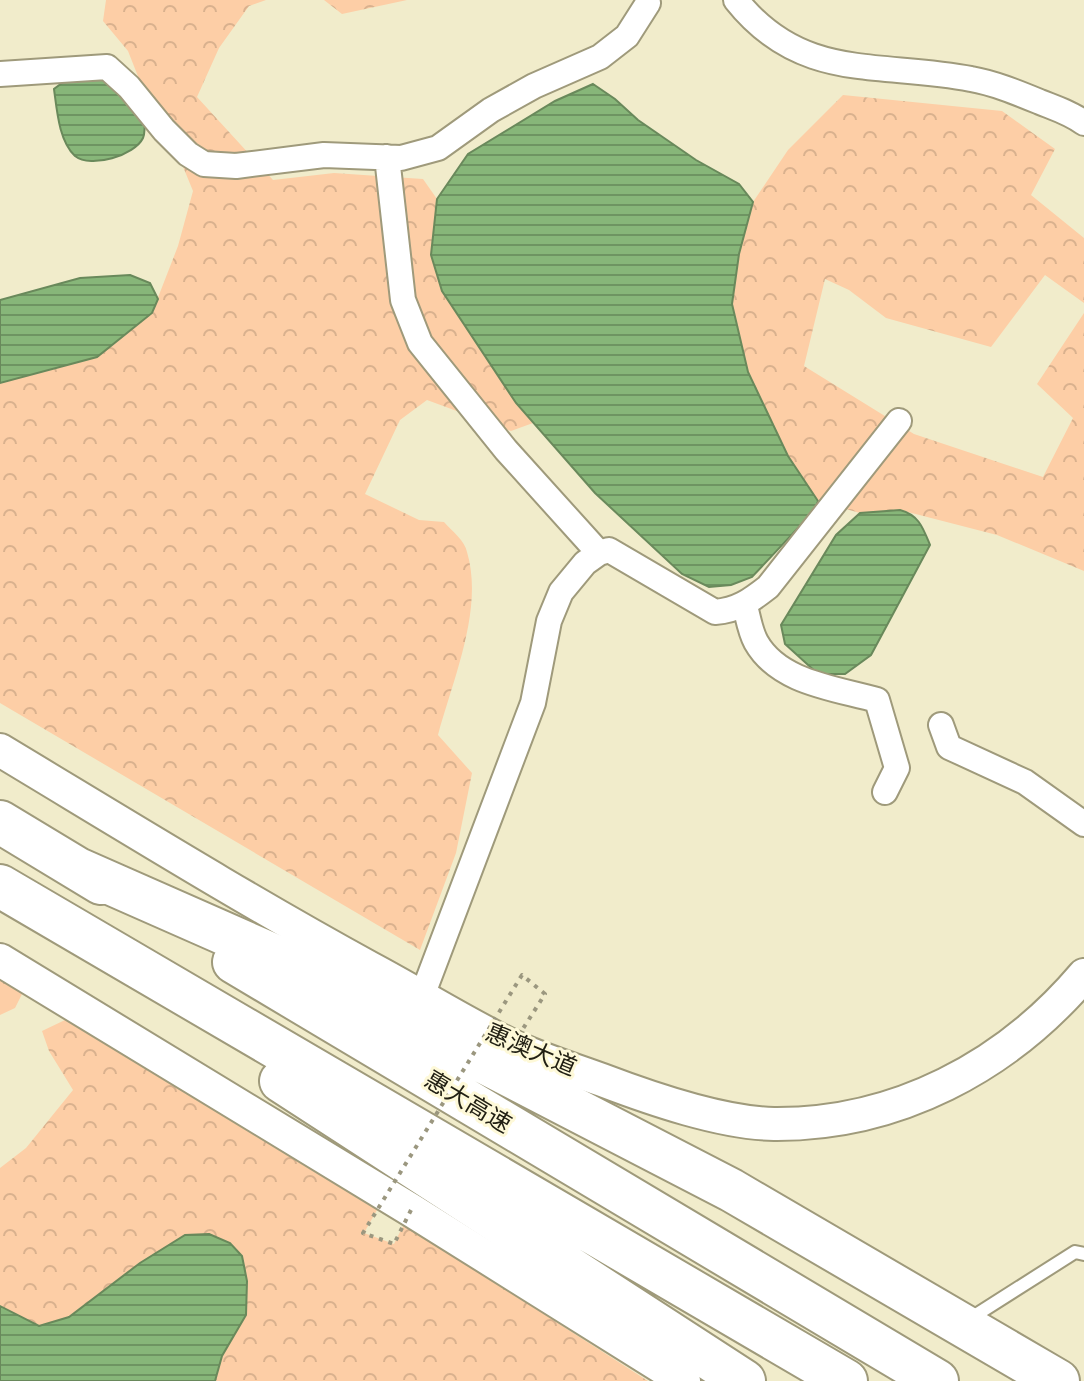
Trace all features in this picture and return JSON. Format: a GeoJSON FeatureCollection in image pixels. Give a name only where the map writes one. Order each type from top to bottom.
{"type":"FeatureCollection","features":[{"type":"Feature","properties":{"kind":"highway","name":"惠大高速"},"geometry":{"type":"LineString","coordinates":[[0,822],[937,1381]]}},
{"type":"Feature","properties":{"kind":"highway"},"geometry":{"type":"LineString","coordinates":[[78,869],[327,981],[731,1190],[1058,1381]]}},
{"type":"Feature","properties":{"kind":"highway","name":"惠大高速"},"geometry":{"type":"LineString","coordinates":[[0,886],[846,1381]]}},
{"type":"Feature","properties":{"kind":"highway"},"geometry":{"type":"LineString","coordinates":[[143,970],[231,1048],[744,1381]]}},
{"type":"Feature","properties":{"kind":"street"},"geometry":{"type":"LineString","coordinates":[[736,0],[752,19],[800,53],[843,66],[972,79],[1048,105],[1084,123]]}},
{"type":"Feature","properties":{"kind":"street"},"geometry":{"type":"LineString","coordinates":[[0,74],[107,67],[129,87],[188,154],[204,164],[236,166],[324,155],[401,158],[438,148],[491,110],[523,92],[600,57],[627,36],[648,3]]}},
{"type":"Feature","properties":{"kind":"street"},"geometry":{"type":"LineString","coordinates":[[387,157],[403,300],[420,343],[506,450],[599,553]]}},
{"type":"Feature","properties":{"kind":"street"},"geometry":{"type":"LineString","coordinates":[[422,996],[533,703],[549,621],[561,592],[585,563],[609,550],[715,612],[745,606],[768,587],[899,421]]}},
{"type":"Feature","properties":{"kind":"street"},"geometry":{"type":"LineString","coordinates":[[745,606],[754,640],[782,671],[877,700],[897,768],[885,792]]}},
{"type":"Feature","properties":{"kind":"street"},"geometry":{"type":"LineString","coordinates":[[941,725],[949,747],[1025,782],[1084,824]]}},
{"type":"Feature","properties":{"kind":"street","name":"惠澳大道"},"geometry":{"type":"LineString","coordinates":[[0,750],[220,883],[512,1046],[645,1096],[716,1115],[770,1124],[830,1123],[926,1095],[1017,1042],[1063,1000],[1084,975]]}},
{"type":"Feature","properties":{"kind":"street"},"geometry":{"type":"LineString","coordinates":[[0,960],[411,1210],[684,1381]]}},
{"type":"Feature","properties":{"kind":"lane"},"geometry":{"type":"LineString","coordinates":[[962,1324],[1075,1252],[1084,1254]]}},
{"type":"Feature","properties":{"kind":"path"},"geometry":{"type":"LineString","coordinates":[[411,1210],[394,1244],[363,1233],[522,975],[545,994],[512,1046]]}},
{"type":"Feature","properties":{"kind":"green space"},"geometry":{"type":"Polygon","coordinates":[[[106,0],[266,0],[249,6],[219,48],[197,97],[273,180],[334,173],[423,179],[437,199],[431,255],[516,403],[533,423],[511,431],[427,400],[400,420],[365,494],[419,520],[444,522],[464,544],[471,574],[469,620],[438,735],[472,773],[456,853],[420,950],[0,703],[0,383],[97,357],[152,313],[178,246],[193,191],[161,113],[143,89],[128,51],[103,21],[106,0]]]}},
{"type":"Feature","properties":{"kind":"green space"},"geometry":{"type":"Polygon","coordinates":[[[324,0],[407,0],[342,14],[324,0]]]}},
{"type":"Feature","properties":{"kind":"green space"},"geometry":{"type":"Polygon","coordinates":[[[843,95],[1002,111],[1055,149],[1031,195],[1084,238],[1084,303],[1045,275],[991,347],[886,318],[849,290],[825,279],[804,366],[914,434],[1043,477],[1073,418],[1037,384],[1084,313],[1084,571],[997,535],[900,510],[860,513],[818,501],[788,456],[748,372],[732,304],[739,254],[753,202],[788,150],[843,95]]]}},
{"type":"Feature","properties":{"kind":"green space"},"geometry":{"type":"Polygon","coordinates":[[[0,978],[22,994],[15,1008],[0,1015],[0,978]]]}},
{"type":"Feature","properties":{"kind":"green space"},"geometry":{"type":"Polygon","coordinates":[[[65,1020],[377,1210],[364,1233],[394,1244],[404,1224],[648,1381],[215,1381],[222,1356],[246,1315],[209,1234],[185,1235],[140,1263],[69,1317],[39,1326],[0,1306],[0,1168],[26,1148],[73,1090],[49,1051],[42,1031],[65,1020]]]}},
{"type":"Feature","properties":{"kind":"shaded area"},"geometry":{"type":"Polygon","coordinates":[[[100,78],[111,81],[145,125],[144,135],[138,144],[122,155],[82,160],[65,142],[54,89],[66,80],[100,78]]]}},
{"type":"Feature","properties":{"kind":"shaded area"},"geometry":{"type":"Polygon","coordinates":[[[593,84],[696,160],[739,184],[753,202],[739,254],[732,304],[748,372],[788,456],[818,501],[814,511],[752,577],[731,585],[709,587],[682,574],[595,493],[516,403],[442,291],[431,255],[437,199],[468,154],[555,101],[593,84]]]}},
{"type":"Feature","properties":{"kind":"shaded area"},"geometry":{"type":"Polygon","coordinates":[[[130,275],[150,283],[158,299],[152,313],[97,357],[0,383],[0,300],[80,278],[130,275]]]}},
{"type":"Feature","properties":{"kind":"shaded area"},"geometry":{"type":"Polygon","coordinates":[[[900,510],[916,519],[930,545],[871,655],[845,674],[818,674],[785,644],[781,625],[836,535],[860,513],[900,510]]]}},
{"type":"Feature","properties":{"kind":"shaded area"},"geometry":{"type":"Polygon","coordinates":[[[209,1234],[230,1243],[242,1256],[247,1281],[246,1315],[222,1356],[215,1381],[0,1381],[0,1306],[39,1326],[69,1317],[140,1263],[185,1235],[209,1234]]]}}]}
